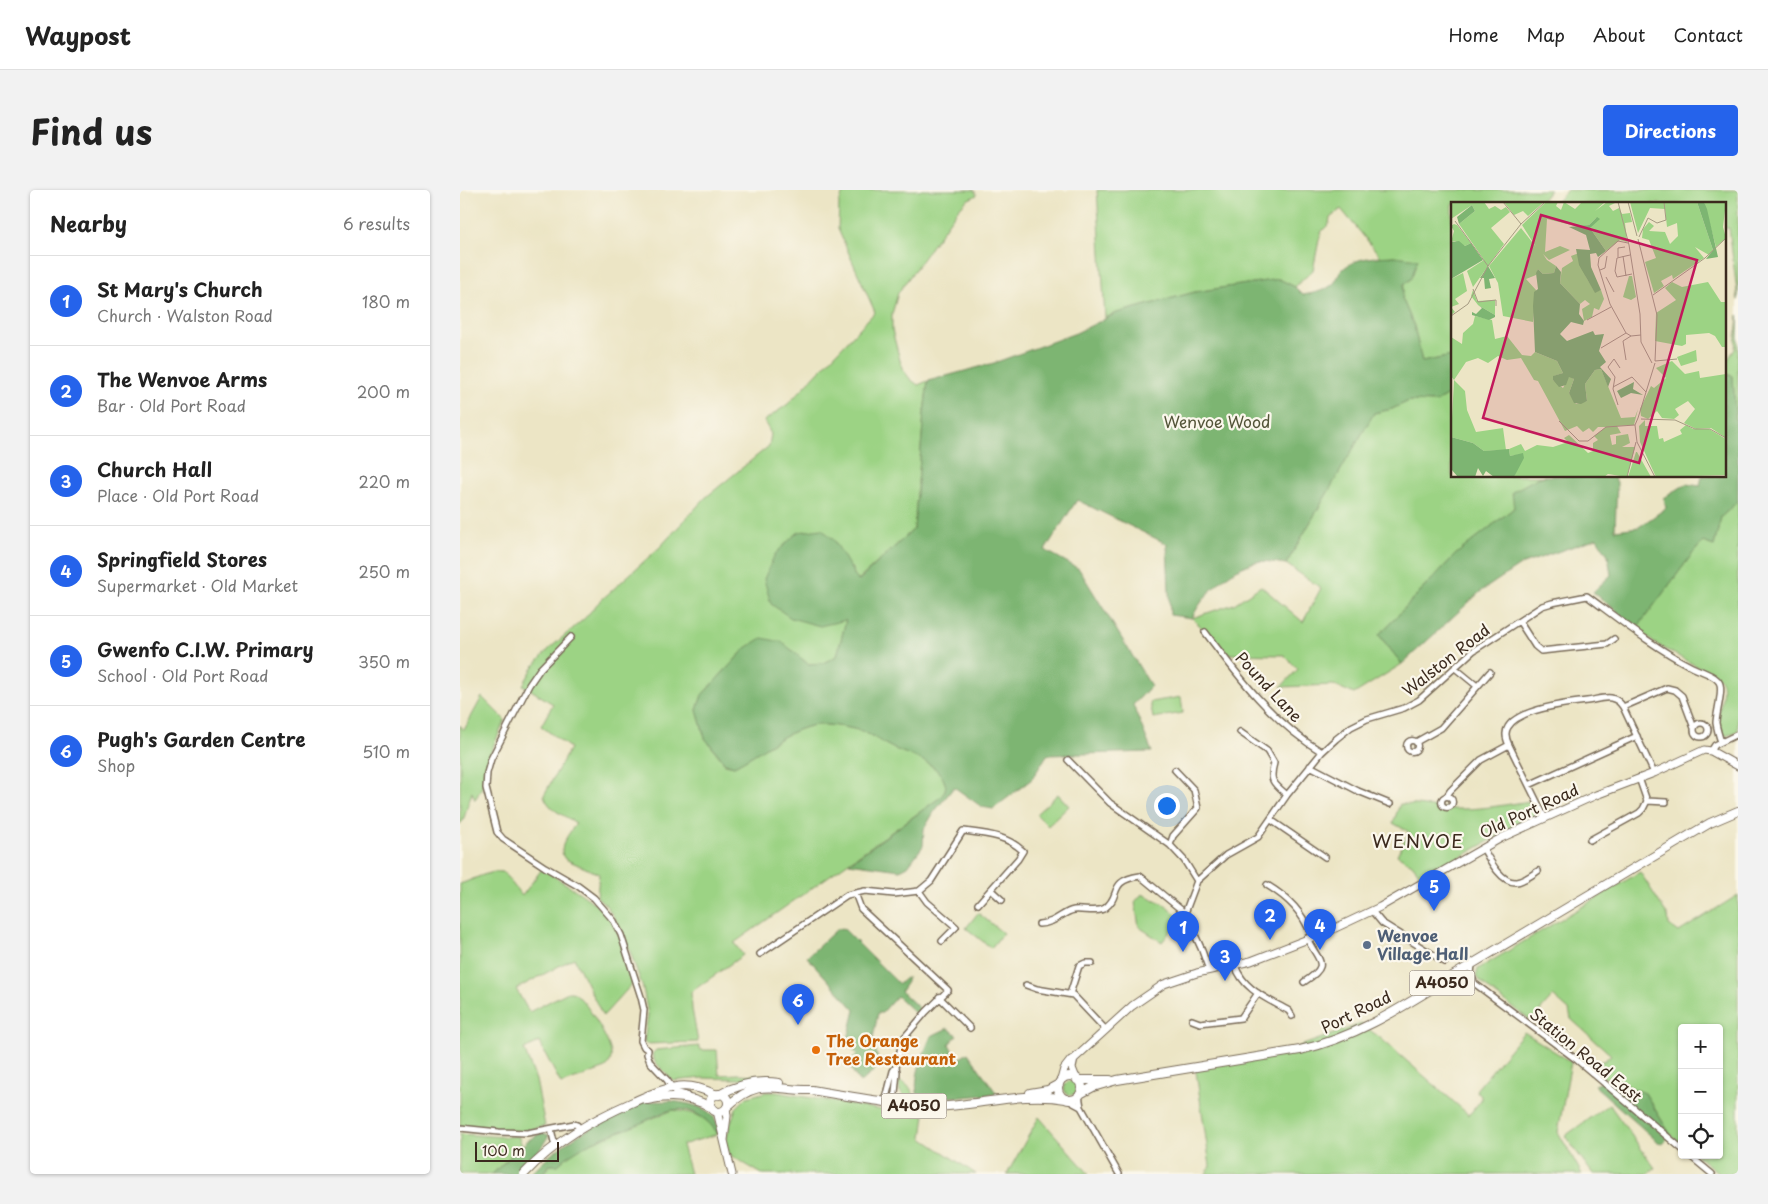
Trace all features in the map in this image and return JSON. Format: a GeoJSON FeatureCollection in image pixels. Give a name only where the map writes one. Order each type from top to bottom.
{"type":"FeatureCollection","features":[{"type":"Feature","properties":{"kind":"main road","name":"Port Road"},"geometry":{"type":"LineString","coordinates":[[1016,1098],[1023,1094],[1048,1090],[1068,1077],[1076,1079],[1117,1080],[1289,1052],[1321,1045],[1362,1029],[1704,826],[1738,811]]}},
{"type":"Feature","properties":{"kind":"main road"},"geometry":{"type":"LineString","coordinates":[[1076,1079],[1081,1086],[1080,1094]]}},
{"type":"Feature","properties":{"kind":"main road","name":"Port Road"},"geometry":{"type":"LineString","coordinates":[[718,1094],[737,1086],[758,1081],[802,1086],[812,1090],[894,1104],[927,1107],[959,1106],[1016,1098],[1053,1097],[1067,1100],[1074,1099],[1092,1087],[1113,1083],[1117,1080]]}},
{"type":"Feature","properties":{"kind":"main road"},"geometry":{"type":"LineString","coordinates":[[1060,1082],[1060,1094],[1067,1100]]}},
{"type":"Feature","properties":{"kind":"main road"},"geometry":{"type":"LineString","coordinates":[[524,1174],[556,1145],[580,1129],[643,1096],[672,1088],[692,1086],[726,1098],[727,1108],[723,1111],[715,1110],[690,1099],[669,1097],[635,1101]]}},
{"type":"Feature","properties":{"kind":"main road","name":"Port Road"},"geometry":{"type":"LineString","coordinates":[[727,1108],[746,1092],[760,1088],[812,1090]]}},
{"type":"Feature","properties":{"kind":"main road"},"geometry":{"type":"LineString","coordinates":[[715,1110],[711,1101],[718,1094]]}},
{"type":"Feature","properties":{"kind":"street","name":"Walston Road"},"geometry":{"type":"LineString","coordinates":[[1186,913],[1197,881],[1226,855],[1258,837],[1287,794],[1310,766],[1322,752],[1351,727],[1367,719],[1404,708],[1419,700],[1473,651],[1546,604],[1587,596],[1652,644],[1717,679],[1722,690],[1717,707],[1716,725],[1722,742]]}},
{"type":"Feature","properties":{"kind":"street"},"geometry":{"type":"LineString","coordinates":[[1519,621],[1535,646],[1541,651],[1606,644],[1614,639]]}},
{"type":"Feature","properties":{"kind":"street","name":"Pound Lane"},"geometry":{"type":"LineString","coordinates":[[1205,632],[1266,706],[1305,743],[1322,752]]}},
{"type":"Feature","properties":{"kind":"street"},"geometry":{"type":"LineString","coordinates":[[571,637],[540,669],[491,759],[486,773],[486,788],[497,832],[503,839],[594,898],[614,921],[621,935],[644,1010],[641,1041],[644,1048],[648,1050],[647,1054],[650,1062],[667,1080],[675,1092],[686,1095],[690,1099]]}},
{"type":"Feature","properties":{"kind":"street"},"geometry":{"type":"LineString","coordinates":[[1455,668],[1477,686]]}},
{"type":"Feature","properties":{"kind":"street"},"geometry":{"type":"LineString","coordinates":[[1416,742],[1441,728],[1490,672]]}},
{"type":"Feature","properties":{"kind":"street"},"geometry":{"type":"LineString","coordinates":[[1623,707],[1667,688],[1675,690],[1682,696],[1694,728]]}},
{"type":"Feature","properties":{"kind":"street"},"geometry":{"type":"LineString","coordinates":[[1545,818],[1509,746],[1506,734],[1510,724],[1545,707],[1609,698],[1616,700],[1623,707],[1654,773]]}},
{"type":"Feature","properties":{"kind":"street"},"geometry":{"type":"LineString","coordinates":[[1240,732],[1267,751],[1274,763],[1271,775],[1276,786],[1287,794]]}},
{"type":"Feature","properties":{"kind":"street","name":"Old Port Road"},"geometry":{"type":"LineString","coordinates":[[1060,1082],[1064,1069],[1071,1060],[1141,999],[1164,984],[1257,958],[1372,911],[1483,848],[1545,818],[1596,794],[1654,773],[1704,750],[1711,751],[1715,745],[1738,734]]}},
{"type":"Feature","properties":{"kind":"street"},"geometry":{"type":"LineString","coordinates":[[1529,785],[1637,736]]}},
{"type":"Feature","properties":{"kind":"street"},"geometry":{"type":"LineString","coordinates":[[1447,796],[1481,760],[1509,746]]}},
{"type":"Feature","properties":{"kind":"street"},"geometry":{"type":"LineString","coordinates":[[1711,751],[1738,766]]}},
{"type":"Feature","properties":{"kind":"street"},"geometry":{"type":"LineString","coordinates":[[1068,760],[1110,803],[1170,845],[1184,860],[1197,881]]}},
{"type":"Feature","properties":{"kind":"street"},"geometry":{"type":"LineString","coordinates":[[1310,766],[1358,791],[1390,804]]}},
{"type":"Feature","properties":{"kind":"street"},"geometry":{"type":"LineString","coordinates":[[1170,845],[1173,836],[1198,808],[1194,790],[1175,770]]}},
{"type":"Feature","properties":{"kind":"street"},"geometry":{"type":"LineString","coordinates":[[1590,840],[1639,813],[1644,808],[1646,801],[1639,778]]}},
{"type":"Feature","properties":{"kind":"street"},"geometry":{"type":"LineString","coordinates":[[1646,801],[1666,802]]}},
{"type":"Feature","properties":{"kind":"street"},"geometry":{"type":"LineString","coordinates":[[1270,820],[1325,857]]}},
{"type":"Feature","properties":{"kind":"street"},"geometry":{"type":"LineString","coordinates":[[760,954],[847,895],[865,891],[904,894],[919,891],[931,881],[963,832],[990,835],[1013,842],[1022,851],[1018,859],[978,904]]}},
{"type":"Feature","properties":{"kind":"street"},"geometry":{"type":"LineString","coordinates":[[1483,848],[1501,874],[1508,880],[1518,882],[1538,871]]}},
{"type":"Feature","properties":{"kind":"street"},"geometry":{"type":"LineString","coordinates":[[1038,924],[1048,924],[1072,910],[1102,910],[1107,906],[1118,885],[1126,879],[1140,876],[1186,913],[1209,970]]}},
{"type":"Feature","properties":{"kind":"street"},"geometry":{"type":"LineString","coordinates":[[1268,885],[1297,908],[1306,920],[1310,937],[1321,962],[1321,968],[1317,974],[1304,982]]}},
{"type":"Feature","properties":{"kind":"street"},"geometry":{"type":"LineString","coordinates":[[991,890],[1002,900]]}},
{"type":"Feature","properties":{"kind":"street"},"geometry":{"type":"LineString","coordinates":[[919,891],[927,902],[956,927],[942,941]]}},
{"type":"Feature","properties":{"kind":"street"},"geometry":{"type":"LineString","coordinates":[[855,893],[861,909],[948,990],[903,1039],[885,1102]]}},
{"type":"Feature","properties":{"kind":"street"},"geometry":{"type":"LineString","coordinates":[[1372,911],[1382,923],[1445,962]]}},
{"type":"Feature","properties":{"kind":"street"},"geometry":{"type":"LineString","coordinates":[[1070,994],[1079,966],[1085,963],[1092,963]]}},
{"type":"Feature","properties":{"kind":"street"},"geometry":{"type":"LineString","coordinates":[[1235,965],[1240,978],[1249,988],[1289,1012],[1292,1016]]}},
{"type":"Feature","properties":{"kind":"street"},"geometry":{"type":"LineString","coordinates":[[1472,965],[1471,974],[1474,983]]}},
{"type":"Feature","properties":{"kind":"street","name":"Station Road East"},"geometry":{"type":"LineString","coordinates":[[1458,973],[1577,1060],[1678,1146]]}},
{"type":"Feature","properties":{"kind":"street"},"geometry":{"type":"LineString","coordinates":[[1026,985],[1037,989],[1070,994],[1079,1000],[1105,1029]]}},
{"type":"Feature","properties":{"kind":"street"},"geometry":{"type":"LineString","coordinates":[[1192,1020],[1200,1023],[1241,1018],[1258,993]]}},
{"type":"Feature","properties":{"kind":"street"},"geometry":{"type":"LineString","coordinates":[[940,997],[970,1028]]}},
{"type":"Feature","properties":{"kind":"street"},"geometry":{"type":"LineString","coordinates":[[1074,1059],[1072,1068],[1076,1079]]}},
{"type":"Feature","properties":{"kind":"street"},"geometry":{"type":"LineString","coordinates":[[894,1104],[896,1067]]}},
{"type":"Feature","properties":{"kind":"street"},"geometry":{"type":"LineString","coordinates":[[1080,1094],[1081,1107],[1119,1174]]}},
{"type":"Feature","properties":{"kind":"street"},"geometry":{"type":"LineString","coordinates":[[1067,1100],[1081,1107]]}},
{"type":"Feature","properties":{"kind":"street"},"geometry":{"type":"LineString","coordinates":[[724,1140],[727,1108]]}},
{"type":"Feature","properties":{"kind":"street"},"geometry":{"type":"LineString","coordinates":[[715,1110],[732,1174]]}},
{"type":"Feature","properties":{"kind":"street"},"geometry":{"type":"LineString","coordinates":[[460,1128],[528,1133],[574,1124],[580,1129]]}},
{"type":"Feature","properties":{"kind":"street"},"geometry":{"type":"LineString","coordinates":[[551,1129],[556,1145]]}},
{"type":"Feature","properties":{"kind":"street"},"geometry":{"type":"LineString","coordinates":[[1694,1159],[1712,1174]]}},
{"type":"Feature","properties":{"kind":"green space"},"geometry":{"type":"Polygon","coordinates":[[[844,190],[974,190],[977,195],[967,200],[956,212],[898,293],[892,314],[892,330],[902,368],[910,379],[918,385],[928,381],[914,529],[857,581],[851,567],[846,620],[837,656],[823,663],[808,664],[782,642],[746,648],[702,695],[697,710],[705,738],[725,764],[734,766],[784,736],[805,727],[832,725],[862,731],[889,746],[929,764],[941,775],[946,785],[941,797],[734,943],[743,955],[691,992],[698,1042],[647,1044],[644,1041],[648,1015],[643,988],[623,932],[606,905],[597,897],[599,874],[565,859],[562,850],[563,845],[576,823],[549,805],[544,795],[570,748],[541,726],[553,704],[523,685],[534,666],[549,649],[585,618],[598,603],[660,547],[705,498],[769,446],[771,434],[764,421],[788,404],[875,312],[838,229],[839,203],[844,190]]]}},
{"type":"Feature","properties":{"kind":"green space"},"geometry":{"type":"Polygon","coordinates":[[[1097,190],[1550,190],[1542,202],[1451,202],[1451,356],[1422,362],[1414,326],[1402,298],[1404,284],[1395,256],[1381,257],[1341,209],[1330,218],[1329,224],[1322,231],[1313,270],[1295,287],[1279,279],[1195,292],[1105,318],[1097,190]]]}},
{"type":"Feature","properties":{"kind":"green space"},"geometry":{"type":"Polygon","coordinates":[[[1567,190],[1738,190],[1738,300],[1729,228],[1726,228],[1726,202],[1557,202],[1567,190]]]}},
{"type":"Feature","properties":{"kind":"green space","name":"Wenvoe Wood"},"geometry":{"type":"Polygon","coordinates":[[[1395,256],[1418,259],[1411,279],[1404,284],[1402,298],[1414,326],[1422,362],[1451,356],[1451,392],[1436,402],[1409,401],[1392,409],[1374,413],[1286,564],[1259,561],[1235,571],[1210,591],[1192,618],[1170,615],[1167,544],[1077,500],[1045,550],[1079,569],[1151,686],[1133,705],[1152,752],[1047,755],[1032,779],[993,809],[982,807],[954,787],[934,812],[924,829],[923,846],[908,866],[900,870],[849,863],[941,797],[946,785],[941,775],[929,764],[889,746],[862,731],[832,725],[816,725],[795,731],[734,766],[725,763],[705,738],[697,710],[702,695],[746,648],[762,638],[782,642],[808,664],[823,663],[837,656],[846,620],[820,626],[791,618],[771,604],[764,579],[775,554],[798,532],[822,529],[834,540],[858,581],[914,529],[928,381],[994,363],[1076,333],[1117,313],[1195,292],[1279,279],[1295,287],[1303,295],[1320,291],[1328,288],[1335,282],[1342,270],[1349,265],[1361,259],[1395,256]]]}},
{"type":"Feature","properties":{"kind":"green space"},"geometry":{"type":"Polygon","coordinates":[[[1738,315],[1738,434],[1736,430],[1733,376],[1726,374],[1726,362],[1735,349],[1738,315]]]}},
{"type":"Feature","properties":{"kind":"green space"},"geometry":{"type":"Polygon","coordinates":[[[1726,374],[1733,376],[1736,430],[1738,434],[1738,501],[1721,517],[1714,546],[1703,542],[1637,628],[1593,592],[1611,575],[1608,555],[1597,538],[1520,565],[1480,592],[1402,664],[1379,635],[1455,555],[1514,508],[1512,492],[1537,478],[1614,478],[1617,482],[1615,530],[1639,527],[1666,508],[1664,498],[1686,484],[1700,486],[1702,478],[1726,478],[1726,374]]]}},
{"type":"Feature","properties":{"kind":"green space"},"geometry":{"type":"Polygon","coordinates":[[[1451,395],[1451,478],[1537,478],[1514,508],[1455,555],[1379,635],[1402,664],[1354,694],[1334,685],[1281,687],[1298,669],[1284,655],[1229,654],[1192,618],[1234,604],[1261,586],[1303,622],[1321,588],[1286,564],[1374,413],[1392,409],[1409,401],[1436,402],[1451,395]]]}},
{"type":"Feature","properties":{"kind":"green space"},"geometry":{"type":"Polygon","coordinates":[[[1738,501],[1738,731],[1726,736],[1718,725],[1722,693],[1720,679],[1654,643],[1637,628],[1703,542],[1714,546],[1721,517],[1738,501]]]}},
{"type":"Feature","properties":{"kind":"green space"},"geometry":{"type":"Polygon","coordinates":[[[482,697],[505,720],[489,756],[482,787],[475,800],[472,792],[463,821],[460,824],[460,725],[464,730],[482,697]]]}},
{"type":"Feature","properties":{"kind":"green space"},"geometry":{"type":"Polygon","coordinates":[[[1181,697],[1183,713],[1153,718],[1150,702],[1181,697]]]}},
{"type":"Feature","properties":{"kind":"green space"},"geometry":{"type":"Polygon","coordinates":[[[1058,794],[1069,806],[1048,826],[1036,814],[1058,794]]]}},
{"type":"Feature","properties":{"kind":"green space"},"geometry":{"type":"Polygon","coordinates":[[[1531,801],[1531,809],[1537,812],[1536,819],[1500,835],[1423,878],[1412,864],[1397,855],[1409,832],[1393,823],[1400,804],[1462,809],[1531,801]]]}},
{"type":"Feature","properties":{"kind":"green space"},"geometry":{"type":"Polygon","coordinates":[[[542,869],[580,893],[607,915],[620,937],[634,982],[603,1016],[574,958],[516,989],[529,1012],[568,992],[576,994],[603,1032],[610,1048],[611,1060],[606,1068],[561,1084],[539,1042],[524,1049],[536,1080],[545,1126],[523,1131],[460,1126],[460,884],[487,874],[503,872],[522,896],[542,869]]]}},
{"type":"Feature","properties":{"kind":"green space"},"geometry":{"type":"Polygon","coordinates":[[[1640,872],[1668,916],[1669,925],[1679,932],[1738,895],[1738,1174],[1720,1174],[1701,1159],[1723,1159],[1723,1024],[1678,1024],[1678,1141],[1670,1134],[1645,1093],[1618,1081],[1602,1077],[1589,1066],[1605,1060],[1611,1055],[1571,1019],[1569,1010],[1553,996],[1531,1021],[1491,991],[1476,977],[1478,969],[1640,872]]]}},
{"type":"Feature","properties":{"kind":"green space"},"geometry":{"type":"Polygon","coordinates":[[[1142,894],[1162,903],[1181,918],[1162,942],[1139,927],[1135,902],[1142,894]]]}},
{"type":"Feature","properties":{"kind":"green space"},"geometry":{"type":"Polygon","coordinates":[[[978,913],[1003,933],[991,948],[966,928],[978,913]]]}},
{"type":"Feature","properties":{"kind":"green space"},"geometry":{"type":"Polygon","coordinates":[[[843,928],[899,984],[907,977],[907,982],[901,991],[921,1010],[917,1015],[897,996],[882,1013],[878,1013],[873,1038],[878,1060],[874,1071],[860,1083],[848,1064],[857,1054],[847,1043],[855,1010],[807,957],[837,929],[843,928]]]}},
{"type":"Feature","properties":{"kind":"green space"},"geometry":{"type":"Polygon","coordinates":[[[1361,1024],[1378,1036],[1469,1115],[1481,1100],[1481,1096],[1476,1090],[1524,1032],[1571,1062],[1558,1132],[1582,1174],[1206,1174],[1210,1166],[1195,1065],[1292,1049],[1361,1024]]]}},
{"type":"Feature","properties":{"kind":"green space"},"geometry":{"type":"Polygon","coordinates":[[[948,1028],[957,1035],[949,1044],[957,1060],[968,1053],[997,1094],[962,1097],[918,1096],[918,1074],[931,1036],[948,1028]]]}},
{"type":"Feature","properties":{"kind":"green space"},"geometry":{"type":"Polygon","coordinates":[[[699,1046],[701,1050],[717,1050],[719,1075],[770,1076],[673,1081],[655,1062],[652,1054],[656,1050],[699,1046]]]}},
{"type":"Feature","properties":{"kind":"green space"},"geometry":{"type":"Polygon","coordinates":[[[1609,1080],[1645,1093],[1670,1134],[1663,1144],[1658,1142],[1594,1085],[1609,1080]]]}},
{"type":"Feature","properties":{"kind":"green space"},"geometry":{"type":"Polygon","coordinates":[[[899,1081],[910,1088],[915,1099],[902,1094],[899,1089],[899,1081]]]}},
{"type":"Feature","properties":{"kind":"green space"},"geometry":{"type":"Polygon","coordinates":[[[1068,1081],[1074,1081],[1078,1088],[1074,1095],[1068,1095],[1064,1091],[1064,1085],[1068,1081]]]}},
{"type":"Feature","properties":{"kind":"green space"},"geometry":{"type":"Polygon","coordinates":[[[766,1092],[776,1092],[912,1115],[925,1115],[922,1138],[976,1174],[762,1174],[730,1155],[726,1143],[736,1108],[747,1097],[766,1092]]]}},
{"type":"Feature","properties":{"kind":"green space"},"geometry":{"type":"Polygon","coordinates":[[[652,1101],[671,1101],[695,1106],[709,1112],[717,1125],[718,1134],[704,1119],[693,1112],[687,1110],[668,1111],[585,1146],[558,1165],[549,1165],[542,1174],[530,1174],[566,1143],[631,1106],[652,1101]]]}},
{"type":"Feature","properties":{"kind":"green space"},"geometry":{"type":"Polygon","coordinates":[[[1609,1104],[1655,1168],[1647,1174],[1593,1174],[1565,1136],[1609,1104]]]}},
{"type":"Feature","properties":{"kind":"green space"},"geometry":{"type":"Polygon","coordinates":[[[673,1110],[699,1116],[709,1123],[718,1134],[682,1145],[690,1174],[542,1174],[550,1165],[558,1165],[583,1146],[673,1110]]]}},
{"type":"Feature","properties":{"kind":"green space"},"geometry":{"type":"Polygon","coordinates":[[[1039,1117],[1089,1174],[1007,1174],[1039,1117]]]}},
{"type":"Feature","properties":{"kind":"green space"},"geometry":{"type":"Polygon","coordinates":[[[541,1133],[549,1135],[541,1148],[515,1174],[492,1174],[527,1141],[541,1133]]]}},
{"type":"Feature","properties":{"kind":"green space"},"geometry":{"type":"Polygon","coordinates":[[[460,1134],[518,1136],[522,1145],[492,1174],[460,1174],[460,1134]]]}},
{"type":"Feature","properties":{"kind":"place","name":"Gwenfo C.I.W. Primary"},"geometry":{"type":"Point","coordinates":[1434,911]}},
{"type":"Feature","properties":{"kind":"place","name":"The Wenvoe Arms"},"geometry":{"type":"Point","coordinates":[1270,940]}},
{"type":"Feature","properties":{"kind":"place","name":"Wenvoe Village Hall"},"geometry":{"type":"Point","coordinates":[1367,945]}},
{"type":"Feature","properties":{"kind":"place","name":"Springfield Stores"},"geometry":{"type":"Point","coordinates":[1320,950]}},
{"type":"Feature","properties":{"kind":"place","name":"St Mary's Church"},"geometry":{"type":"Point","coordinates":[1183,952]}},
{"type":"Feature","properties":{"kind":"place","name":"Church Hall"},"geometry":{"type":"Point","coordinates":[1225,981]}},
{"type":"Feature","properties":{"kind":"place","name":"Pugh's Garden Centre"},"geometry":{"type":"Point","coordinates":[798,1025]}},
{"type":"Feature","properties":{"kind":"place","name":"The Orange Tree Restaurant"},"geometry":{"type":"Point","coordinates":[816,1050]}},
{"type":"Feature","properties":{"kind":"district","name":"WENVOE"},"geometry":{"type":"Point","coordinates":[1418,841]}}]}
